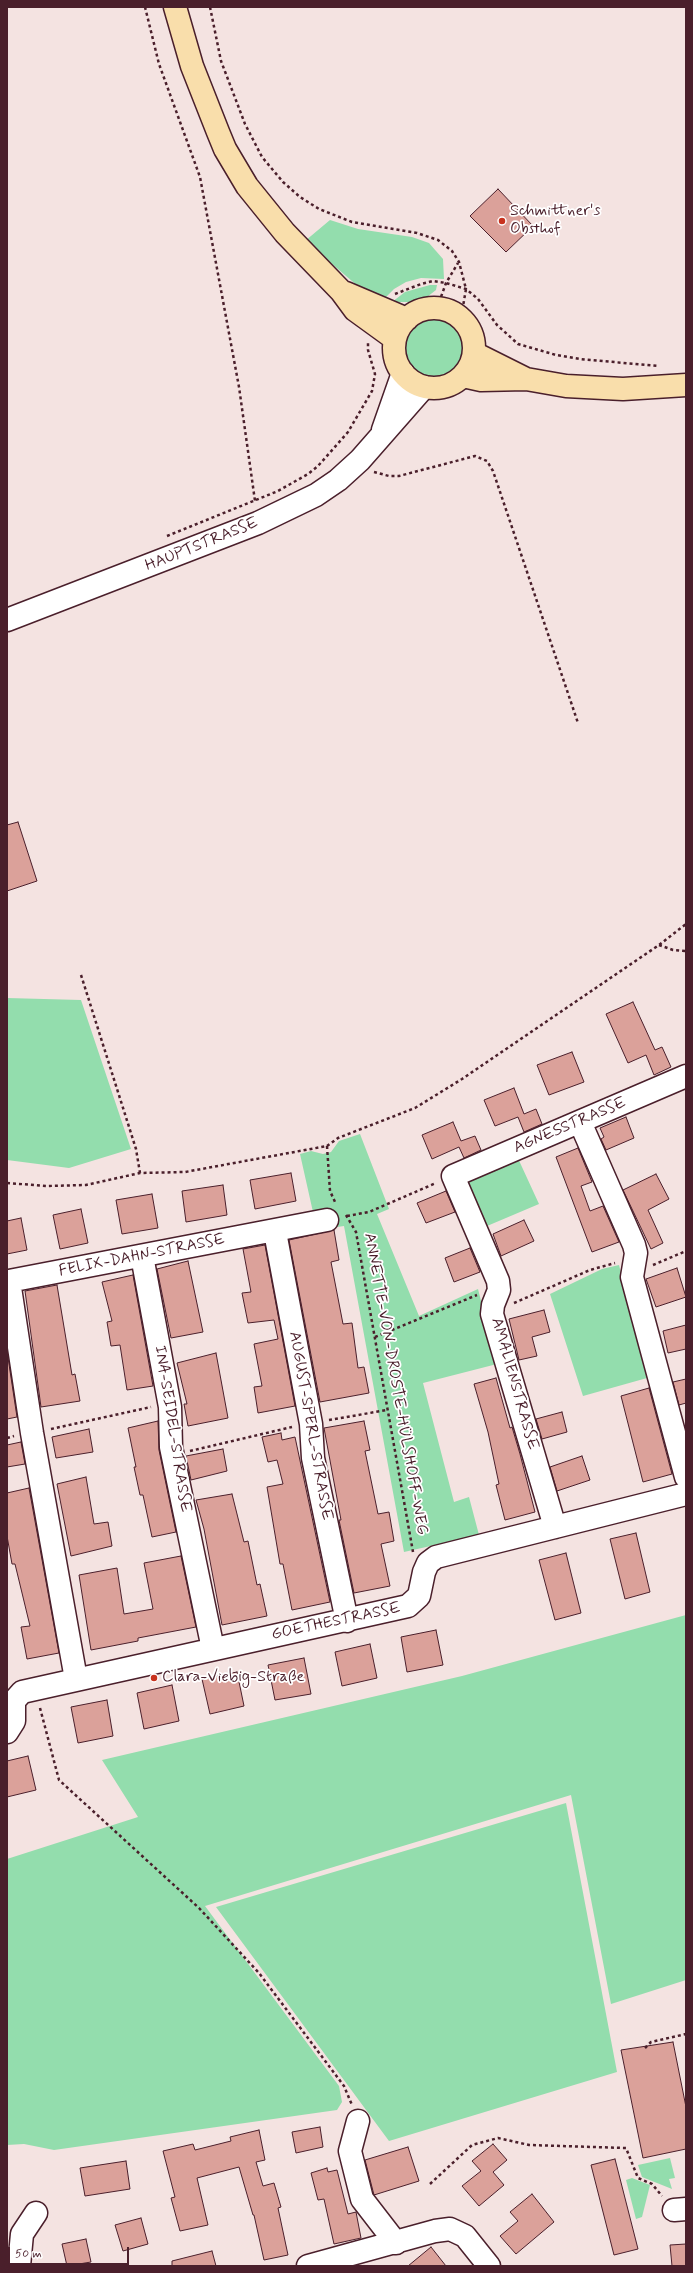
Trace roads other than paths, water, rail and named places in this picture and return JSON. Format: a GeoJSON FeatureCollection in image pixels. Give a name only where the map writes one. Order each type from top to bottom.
{"type":"FeatureCollection","features":[{"type":"Feature","properties":{"kind":"main road"},"geometry":{"type":"LineString","coordinates":[[175,7],[192,66],[225,149],[247,186],[285,233],[341,291],[355,310],[395,339]]}},
{"type":"Feature","properties":{"kind":"main road"},"geometry":{"type":"LineString","coordinates":[[341,291],[407,319]]}},
{"type":"Feature","properties":{"kind":"main road"},"geometry":{"type":"LineString","coordinates":[[437,308],[450,311],[461,318],[472,334],[474,353],[471,365],[464,376],[445,387],[424,387],[412,382],[402,373],[395,357],[395,339],[399,328],[407,319],[426,309],[437,308]]}},
{"type":"Feature","properties":{"kind":"main road"},"geometry":{"type":"LineString","coordinates":[[474,353],[526,379]]}},
{"type":"Feature","properties":{"kind":"main road"},"geometry":{"type":"LineString","coordinates":[[464,376],[480,380],[526,379],[566,386],[623,389],[686,385]]}},
{"type":"Feature","properties":{"kind":"street","name":"HAUPTSTRASSE"},"geometry":{"type":"LineString","coordinates":[[380,439],[402,373]]}},
{"type":"Feature","properties":{"kind":"street","name":"HAUPTSTRASSE"},"geometry":{"type":"LineString","coordinates":[[7,620],[292,508],[338,480],[360,460],[424,387]]}},
{"type":"Feature","properties":{"kind":"street","name":"AGNESSTRASSE"},"geometry":{"type":"LineString","coordinates":[[453,1176],[686,1076]]}},
{"type":"Feature","properties":{"kind":"street"},"geometry":{"type":"LineString","coordinates":[[580,1122],[634,1245],[635,1263],[632,1277],[686,1477]]}},
{"type":"Feature","properties":{"kind":"street","name":"AMALIENSTRASSE"},"geometry":{"type":"LineString","coordinates":[[453,1176],[498,1281],[492,1314],[555,1528]]}},
{"type":"Feature","properties":{"kind":"street","name":"FELIX-DAHN-STRASSE"},"geometry":{"type":"LineString","coordinates":[[76,1679],[32,1433],[9,1281],[275,1232],[338,1214]]}},
{"type":"Feature","properties":{"kind":"street","name":"AUGUST-SPERL-STRASSE"},"geometry":{"type":"LineString","coordinates":[[275,1232],[311,1424],[312,1458],[347,1621]]}},
{"type":"Feature","properties":{"kind":"street","name":"INA-SEIDEL-STRASSE"},"geometry":{"type":"LineString","coordinates":[[142,1256],[170,1407],[172,1454],[213,1649]]}},
{"type":"Feature","properties":{"kind":"street"},"geometry":{"type":"LineString","coordinates":[[555,1528],[686,1494]]}},
{"type":"Feature","properties":{"kind":"street","name":"GOETHESTRASSE"},"geometry":{"type":"LineString","coordinates":[[7,1732],[14,1721],[14,1701],[22,1692],[391,1611],[414,1603],[422,1590],[424,1572],[428,1563],[438,1556],[555,1528]]}},
{"type":"Feature","properties":{"kind":"street"},"geometry":{"type":"LineString","coordinates":[[358,2122],[350,2151],[362,2199],[396,2242]]}},
{"type":"Feature","properties":{"kind":"street"},"geometry":{"type":"LineString","coordinates":[[19,2266],[15,2230],[36,2213]]}},
{"type":"Feature","properties":{"kind":"street"},"geometry":{"type":"LineString","coordinates":[[308,2266],[450,2229],[465,2236],[489,2266]]}},
{"type":"Feature","properties":{"kind":"place","name":"Schmittner's Obsthof"},"geometry":{"type":"Point","coordinates":[502,221]}},
{"type":"Feature","properties":{"kind":"place","name":"Clara-Viebig-Straße"},"geometry":{"type":"Point","coordinates":[154,1678]}}]}
